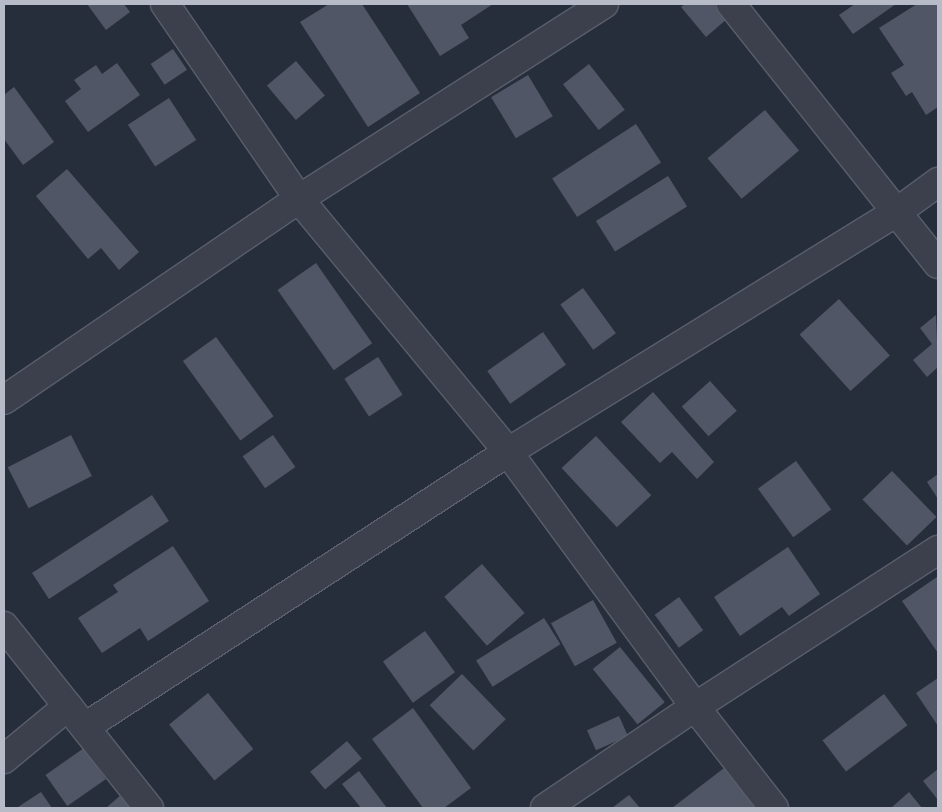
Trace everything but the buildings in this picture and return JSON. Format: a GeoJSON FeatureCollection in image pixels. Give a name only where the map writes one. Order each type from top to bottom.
{"type":"FeatureCollection","features":[{"type":"Feature","properties":{"kind":"street"},"geometry":{"type":"LineString","coordinates":[[165,4],[299,199],[508,452],[694,707],[774,808]]}},
{"type":"Feature","properties":{"kind":"street"},"geometry":{"type":"LineString","coordinates":[[4,400],[299,199],[604,4]]}},
{"type":"Feature","properties":{"kind":"street"},"geometry":{"type":"LineString","coordinates":[[730,4],[938,264]]}},
{"type":"Feature","properties":{"kind":"street"},"geometry":{"type":"LineString","coordinates":[[85,728],[508,452],[897,212],[938,182]]}},
{"type":"Feature","properties":{"kind":"street"},"geometry":{"type":"LineString","coordinates":[[545,808],[694,707],[938,550]]}},
{"type":"Feature","properties":{"kind":"street"},"geometry":{"type":"LineString","coordinates":[[4,626],[149,808]]}},
{"type":"Feature","properties":{"kind":"street"},"geometry":{"type":"LineString","coordinates":[[4,759],[68,706]]}}]}
